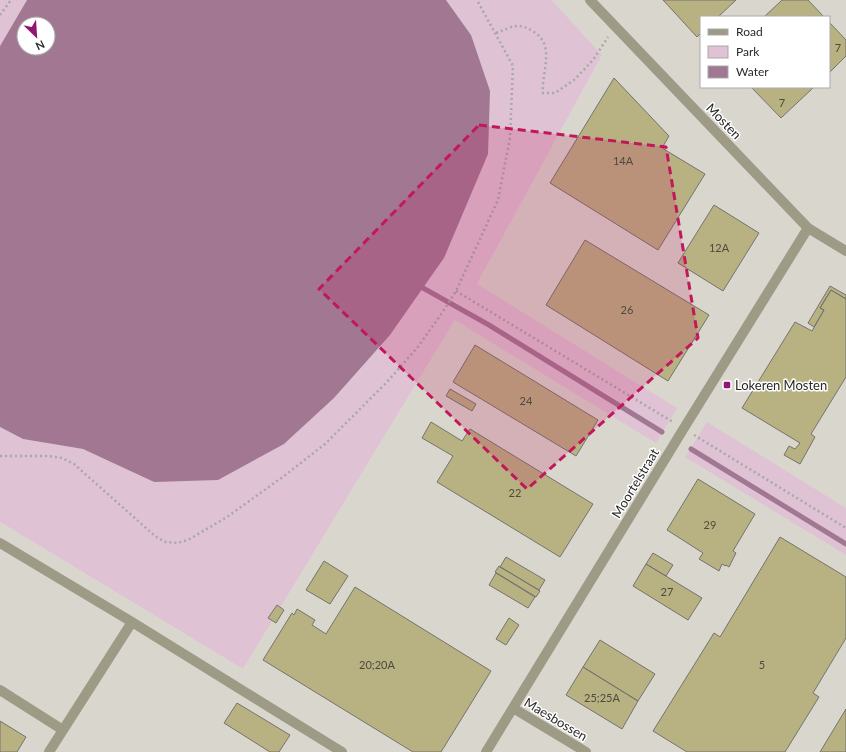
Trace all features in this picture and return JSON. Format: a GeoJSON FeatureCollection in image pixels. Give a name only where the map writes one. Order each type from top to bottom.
{"type":"FeatureCollection","features":[{"type":"Feature","properties":{"kind":"street","name":"Mosten"},"geometry":{"type":"LineString","coordinates":[[590,0],[808,228],[846,251]]}},
{"type":"Feature","properties":{"kind":"street","name":"Moortelstraat"},"geometry":{"type":"LineString","coordinates":[[486,752],[808,228]]}},
{"type":"Feature","properties":{"kind":"street"},"geometry":{"type":"LineString","coordinates":[[0,543],[132,622],[342,752]]}},
{"type":"Feature","properties":{"kind":"street"},"geometry":{"type":"LineString","coordinates":[[49,752],[132,622]]}},
{"type":"Feature","properties":{"kind":"street"},"geometry":{"type":"LineString","coordinates":[[0,690],[63,730]]}},
{"type":"Feature","properties":{"kind":"street","name":"Maesbossen"},"geometry":{"type":"LineString","coordinates":[[513,708],[586,752]]}},
{"type":"Feature","properties":{"kind":"path"},"geometry":{"type":"LineString","coordinates":[[0,15],[11,0]]}},
{"type":"Feature","properties":{"kind":"path"},"geometry":{"type":"LineString","coordinates":[[0,456],[48,456],[62,458],[74,464],[155,536],[165,542],[177,543],[188,540],[227,517],[325,444],[387,382],[417,348],[442,313],[456,291],[498,200],[510,138],[513,66],[477,0]]}},
{"type":"Feature","properties":{"kind":"path"},"geometry":{"type":"LineString","coordinates":[[496,33],[515,25],[525,27],[540,36],[546,49],[546,68],[542,85],[543,93],[555,93],[574,80],[593,60],[615,27]]}},
{"type":"Feature","properties":{"kind":"path"},"geometry":{"type":"LineString","coordinates":[[456,291],[684,428],[846,528]]}},
{"type":"Feature","properties":{"kind":"highlighted area"},"geometry":{"type":"Polygon","coordinates":[[[479,125],[666,147],[698,338],[527,489],[319,289],[479,125]]]}},
{"type":"Feature","properties":{"kind":"shaded area"},"geometry":{"type":"Polygon","coordinates":[[[552,0],[846,0],[846,752],[0,752],[0,522],[243,669],[477,284],[602,55],[552,0]]]}},
{"type":"Feature","properties":{"kind":"green space"},"geometry":{"type":"Polygon","coordinates":[[[0,0],[27,0],[18,16],[16,16],[16,19],[0,46],[0,0]]]}},
{"type":"Feature","properties":{"kind":"green space"},"geometry":{"type":"Polygon","coordinates":[[[446,0],[552,0],[602,55],[477,284],[677,408],[656,443],[455,320],[243,669],[0,522],[0,427],[23,439],[83,449],[154,482],[284,444],[334,398],[390,335],[444,258],[471,35],[446,0]]]}},
{"type":"Feature","properties":{"kind":"green space"},"geometry":{"type":"Polygon","coordinates":[[[707,422],[846,508],[846,555],[685,457],[707,422]]]}},
{"type":"Feature","properties":{"kind":"water"},"geometry":{"type":"Polygon","coordinates":[[[27,0],[446,0],[471,35],[490,91],[488,154],[444,258],[390,335],[334,398],[284,444],[218,480],[154,482],[83,449],[23,439],[0,427],[0,46],[16,19],[16,56],[56,56],[56,16],[18,16],[27,0]]]}},
{"type":"Feature","properties":{"kind":"building"},"geometry":{"type":"Polygon","coordinates":[[[663,0],[736,0],[719,16],[700,16],[700,34],[697,37],[663,0]]]}},
{"type":"Feature","properties":{"kind":"building"},"geometry":{"type":"Polygon","coordinates":[[[782,0],[808,0],[823,16],[765,16],[782,0]]]}},
{"type":"Feature","properties":{"kind":"building"},"geometry":{"type":"Polygon","coordinates":[[[830,23],[846,40],[846,56],[830,72],[830,23]]]}},
{"type":"Feature","properties":{"kind":"building"},"geometry":{"type":"Polygon","coordinates":[[[614,78],[669,136],[662,148],[705,174],[658,250],[550,183],[614,78]]]}},
{"type":"Feature","properties":{"kind":"building"},"geometry":{"type":"Polygon","coordinates":[[[752,88],[813,88],[781,118],[752,88]]]}},
{"type":"Feature","properties":{"kind":"building"},"geometry":{"type":"Polygon","coordinates":[[[714,205],[759,233],[723,291],[678,263],[714,205]]]}},
{"type":"Feature","properties":{"kind":"building"},"geometry":{"type":"Polygon","coordinates":[[[585,240],[709,315],[668,381],[546,305],[585,240]]]}},
{"type":"Feature","properties":{"kind":"building"},"geometry":{"type":"Polygon","coordinates":[[[830,286],[846,295],[846,299],[831,290],[820,308],[824,310],[814,327],[808,323],[830,286]]]}},
{"type":"Feature","properties":{"kind":"building"},"geometry":{"type":"Polygon","coordinates":[[[831,290],[846,299],[846,377],[811,434],[815,437],[800,464],[784,455],[789,446],[795,449],[800,443],[742,408],[795,322],[812,331],[824,310],[820,308],[831,290]]]}},
{"type":"Feature","properties":{"kind":"building"},"geometry":{"type":"Polygon","coordinates":[[[475,345],[598,420],[576,456],[453,382],[475,345]]]}},
{"type":"Feature","properties":{"kind":"building"},"geometry":{"type":"Polygon","coordinates":[[[450,389],[476,404],[472,411],[446,396],[450,389]]]}},
{"type":"Feature","properties":{"kind":"building"},"geometry":{"type":"Polygon","coordinates":[[[431,422],[462,441],[470,429],[593,504],[560,557],[437,482],[453,456],[422,438],[431,422]]]}},
{"type":"Feature","properties":{"kind":"building"},"geometry":{"type":"Polygon","coordinates":[[[698,479],[755,514],[733,551],[736,553],[729,567],[722,564],[719,571],[699,559],[703,553],[667,530],[698,479]]]}},
{"type":"Feature","properties":{"kind":"building"},"geometry":{"type":"Polygon","coordinates":[[[780,537],[846,577],[846,638],[813,693],[819,697],[785,752],[687,752],[653,731],[714,633],[720,637],[780,537]]]}},
{"type":"Feature","properties":{"kind":"building"},"geometry":{"type":"Polygon","coordinates":[[[653,553],[673,565],[666,576],[646,564],[653,553]]]}},
{"type":"Feature","properties":{"kind":"building"},"geometry":{"type":"Polygon","coordinates":[[[506,557],[545,580],[539,590],[500,567],[506,557]]]}},
{"type":"Feature","properties":{"kind":"building"},"geometry":{"type":"Polygon","coordinates":[[[324,561],[348,576],[330,604],[306,590],[324,561]]]}},
{"type":"Feature","properties":{"kind":"building"},"geometry":{"type":"Polygon","coordinates":[[[646,564],[702,598],[688,620],[633,586],[646,564]]]}},
{"type":"Feature","properties":{"kind":"building"},"geometry":{"type":"Polygon","coordinates":[[[499,566],[540,591],[536,597],[495,572],[499,566]]]}},
{"type":"Feature","properties":{"kind":"building"},"geometry":{"type":"Polygon","coordinates":[[[496,573],[535,597],[528,608],[489,585],[496,573]]]}},
{"type":"Feature","properties":{"kind":"building"},"geometry":{"type":"Polygon","coordinates":[[[355,587],[491,671],[441,752],[413,752],[263,660],[292,613],[294,615],[297,609],[315,620],[312,625],[326,634],[355,587]]]}},
{"type":"Feature","properties":{"kind":"building"},"geometry":{"type":"Polygon","coordinates":[[[277,605],[284,610],[276,623],[268,618],[277,605]]]}},
{"type":"Feature","properties":{"kind":"building"},"geometry":{"type":"Polygon","coordinates":[[[509,618],[519,625],[506,645],[496,639],[509,618]]]}},
{"type":"Feature","properties":{"kind":"building"},"geometry":{"type":"Polygon","coordinates":[[[600,640],[655,674],[638,701],[583,667],[600,640]]]}},
{"type":"Feature","properties":{"kind":"building"},"geometry":{"type":"Polygon","coordinates":[[[583,667],[638,701],[622,729],[566,695],[583,667]]]}},
{"type":"Feature","properties":{"kind":"building"},"geometry":{"type":"Polygon","coordinates":[[[237,703],[290,735],[279,752],[270,752],[224,723],[237,703]]]}},
{"type":"Feature","properties":{"kind":"building"},"geometry":{"type":"Polygon","coordinates":[[[846,709],[846,752],[820,752],[846,709]]]}},
{"type":"Feature","properties":{"kind":"building"},"geometry":{"type":"Polygon","coordinates":[[[0,721],[26,737],[17,752],[0,752],[0,721]]]}},
{"type":"Feature","properties":{"kind":"waterway"},"geometry":{"type":"LineString","coordinates":[[423,288],[489,325],[662,432]]}},
{"type":"Feature","properties":{"kind":"waterway"},"geometry":{"type":"LineString","coordinates":[[691,449],[846,544]]}},
{"type":"Feature","properties":{"kind":"place","name":"Lokeren Mosten"},"geometry":{"type":"Point","coordinates":[727,385]}}]}
